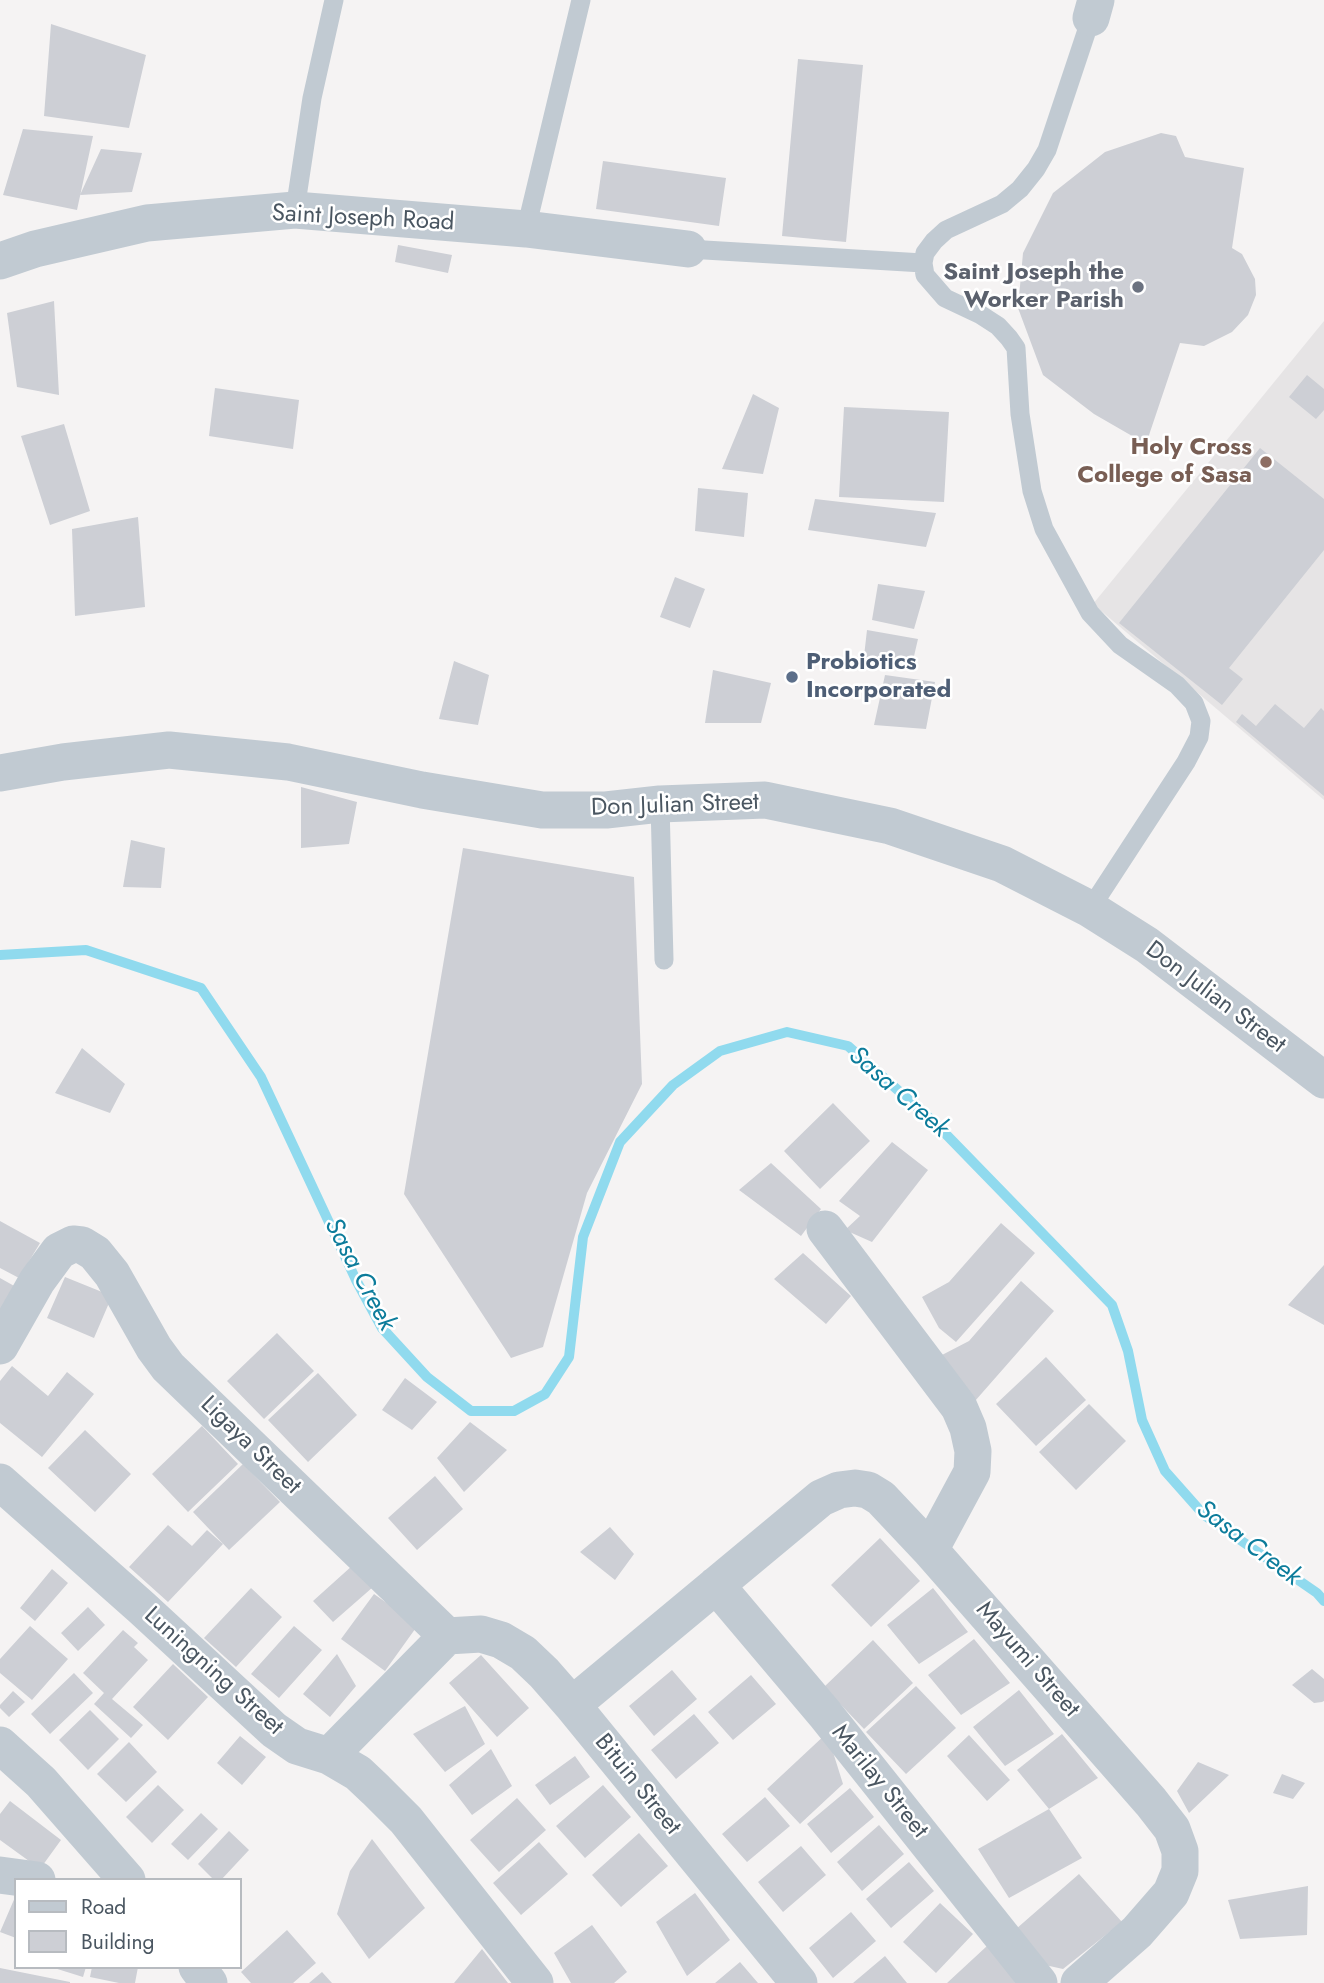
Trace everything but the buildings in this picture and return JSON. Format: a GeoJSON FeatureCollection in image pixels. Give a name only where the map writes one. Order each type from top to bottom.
{"type":"FeatureCollection","features":[{"type":"Feature","properties":{"kind":"street","name":"Saint Joseph Road"},"geometry":{"type":"LineString","coordinates":[[0,261],[35,249],[147,223],[295,210],[526,229],[688,249]]}},
{"type":"Feature","properties":{"kind":"street","name":"Don Julian Street"},"geometry":{"type":"LineString","coordinates":[[0,773],[63,762],[169,750],[288,762],[422,790],[542,810],[606,810],[660,804],[765,800],[890,826],[1002,864],[1090,909],[1147,945],[1324,1080]]}},
{"type":"Feature","properties":{"kind":"street"},"geometry":{"type":"LineString","coordinates":[[825,1229],[959,1407],[968,1428],[973,1451],[972,1472],[930,1550]]}},
{"type":"Feature","properties":{"kind":"street","name":"Ligaya Street"},"geometry":{"type":"LineString","coordinates":[[0,1346],[59,1251],[73,1244],[82,1245],[95,1253],[104,1263],[168,1367],[447,1636]]}},
{"type":"Feature","properties":{"kind":"street","name":"Luningning Street"},"geometry":{"type":"LineString","coordinates":[[0,1482],[274,1730],[297,1746],[329,1756],[358,1773],[406,1820],[534,1983]]}},
{"type":"Feature","properties":{"kind":"street","name":"Mayumi Street"},"geometry":{"type":"LineString","coordinates":[[716,1585],[821,1498],[839,1490],[868,1490],[881,1498],[930,1550],[1152,1802],[1172,1829],[1180,1851],[1180,1871],[1171,1893],[1137,1932],[1079,1983]]}},
{"type":"Feature","properties":{"kind":"street"},"geometry":{"type":"LineString","coordinates":[[572,1705],[716,1585]]}},
{"type":"Feature","properties":{"kind":"street","name":"Marilay Street"},"geometry":{"type":"LineString","coordinates":[[716,1585],[825,1714],[1039,1983]]}},
{"type":"Feature","properties":{"kind":"street","name":"Bituin Street"},"geometry":{"type":"LineString","coordinates":[[447,1636],[481,1634],[501,1640],[523,1653],[572,1705],[799,1983]]}},
{"type":"Feature","properties":{"kind":"street"},"geometry":{"type":"LineString","coordinates":[[329,1756],[447,1636]]}},
{"type":"Feature","properties":{"kind":"street"},"geometry":{"type":"LineString","coordinates":[[0,1745],[41,1782],[125,1878]]}},
{"type":"Feature","properties":{"kind":"street"},"geometry":{"type":"LineString","coordinates":[[0,1875],[22,1878]]}},
{"type":"Feature","properties":{"kind":"lane"},"geometry":{"type":"LineString","coordinates":[[295,210],[312,98],[334,0]]}},
{"type":"Feature","properties":{"kind":"lane"},"geometry":{"type":"LineString","coordinates":[[526,229],[581,0]]}},
{"type":"Feature","properties":{"kind":"lane"},"geometry":{"type":"LineString","coordinates":[[1090,909],[1186,762],[1199,737],[1201,721],[1194,703],[1177,685],[1120,645],[1090,613],[1044,529],[1032,491],[1020,414],[1016,348],[990,320],[944,298],[925,275],[923,263],[925,253],[946,230],[1002,204],[1020,189],[1036,169],[1047,150],[1094,9]]}},
{"type":"Feature","properties":{"kind":"lane"},"geometry":{"type":"LineString","coordinates":[[688,249],[923,263]]}},
{"type":"Feature","properties":{"kind":"lane"},"geometry":{"type":"LineString","coordinates":[[660,804],[664,961]]}},
{"type":"Feature","properties":{"kind":"shaded area","name":"Holy Cross College of Sasa"},"geometry":{"type":"Polygon","coordinates":[[[1324,321],[1324,800],[1093,604],[1324,321]]]}},
{"type":"Feature","properties":{"kind":"waterway","name":"Sasa Creek"},"geometry":{"type":"LineString","coordinates":[[0,955],[86,950],[201,988],[261,1077],[356,1280],[382,1328],[427,1377],[471,1411],[514,1411],[545,1394],[569,1357],[583,1237],[620,1142],[673,1085],[720,1051],[787,1032],[848,1046],[935,1123],[1112,1305],[1128,1351],[1142,1420],[1165,1471],[1204,1515],[1317,1593],[1324,1601]]}},
{"type":"Feature","properties":{"kind":"place","name":"Saint Joseph the Worker Parish"},"geometry":{"type":"Point","coordinates":[1138,287]}},
{"type":"Feature","properties":{"kind":"place","name":"Holy Cross College of Sasa"},"geometry":{"type":"Point","coordinates":[1266,462]}},
{"type":"Feature","properties":{"kind":"place","name":"Probiotics Incorporated"},"geometry":{"type":"Point","coordinates":[792,677]}}]}
